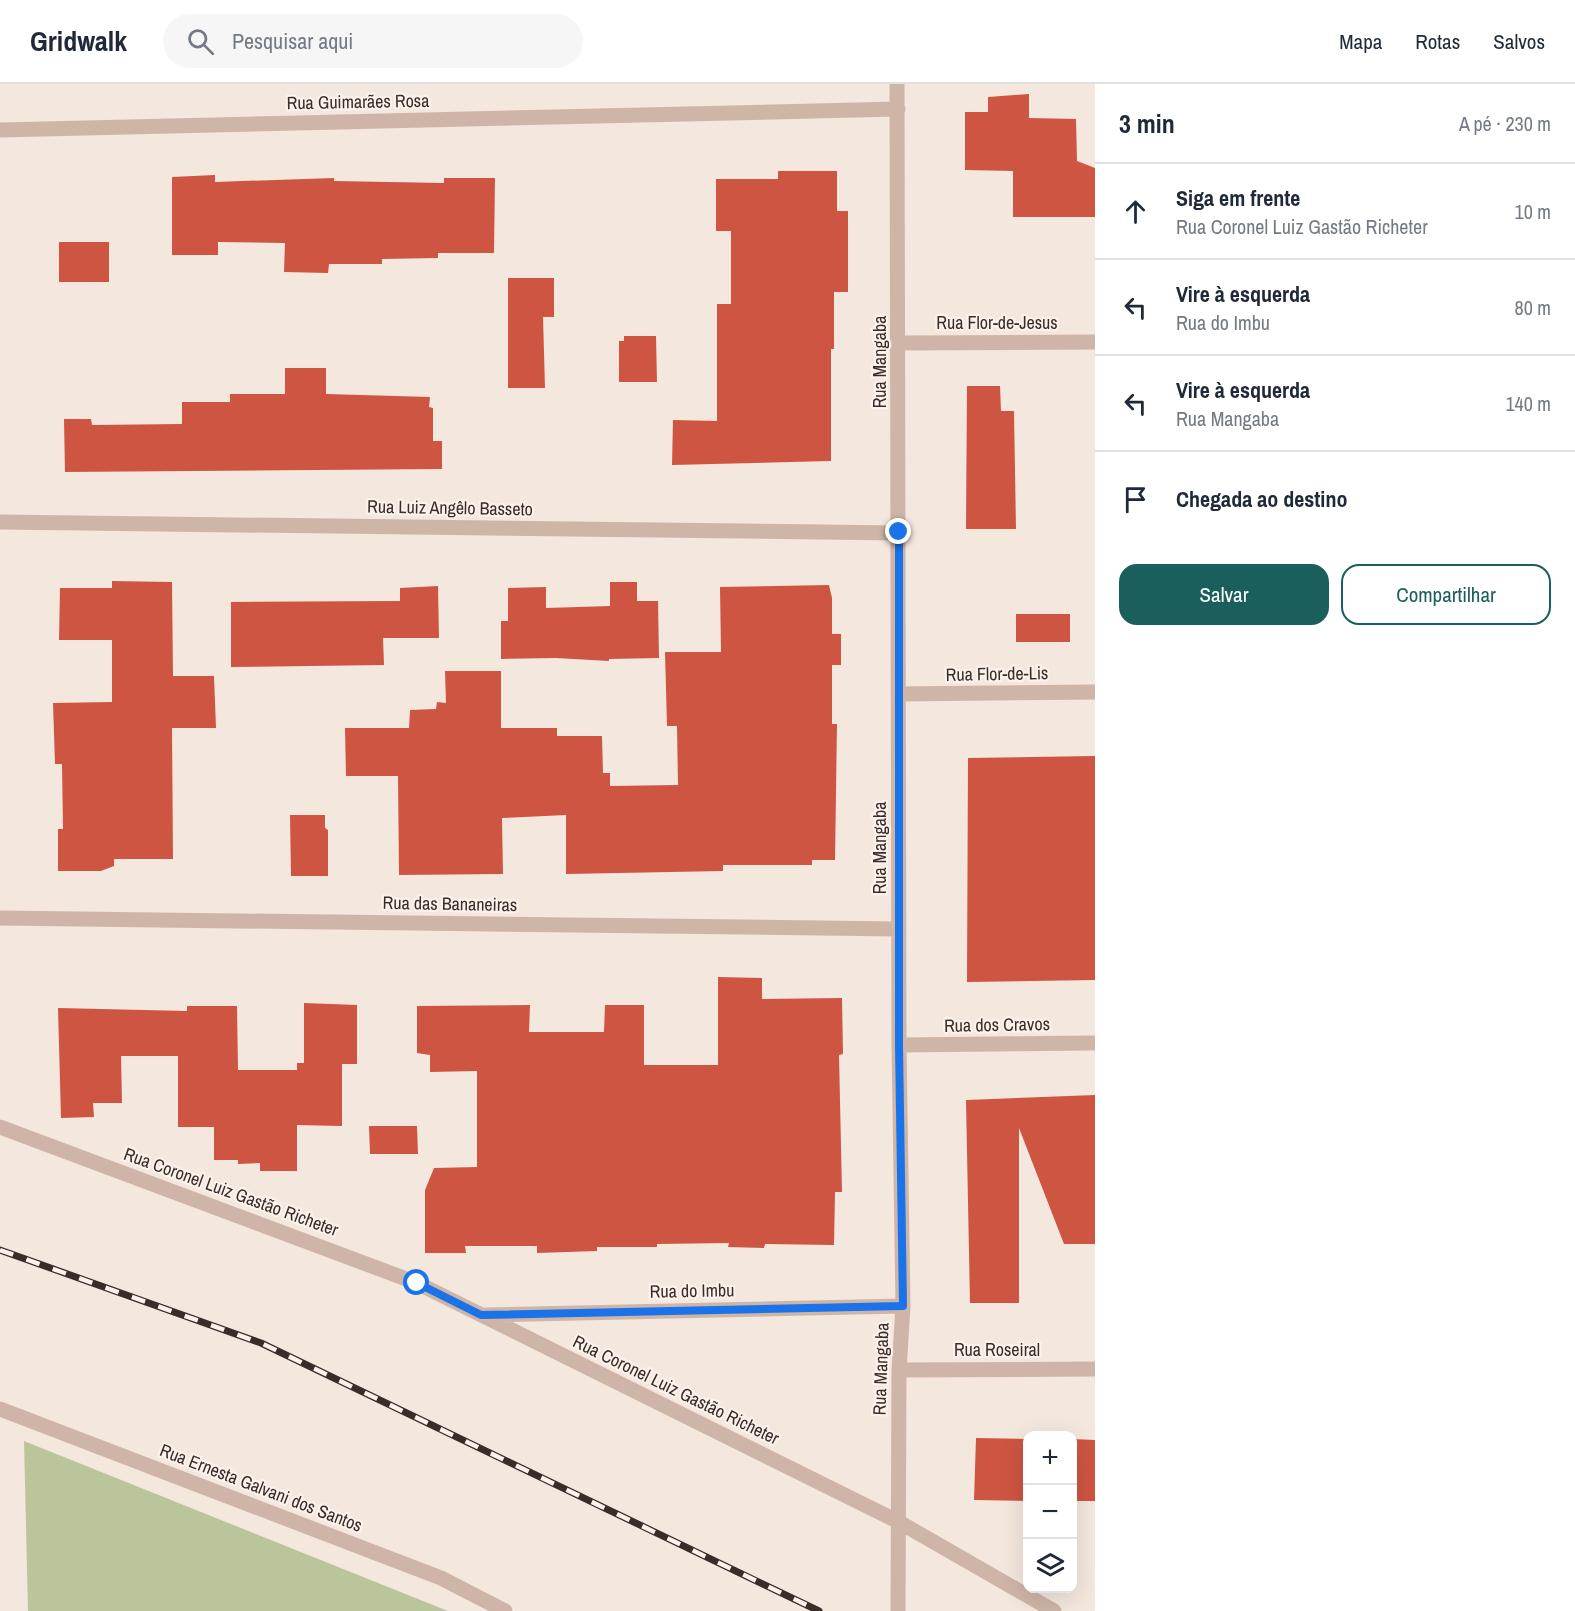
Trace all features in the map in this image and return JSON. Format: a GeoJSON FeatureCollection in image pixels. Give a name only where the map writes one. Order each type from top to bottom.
{"type":"FeatureCollection","features":[{"type":"Feature","properties":{"kind":"street","name":"Rua Mangaba"},"geometry":{"type":"LineString","coordinates":[[897,84],[899,1045],[903,1306],[899,1370],[898,1611]]}},
{"type":"Feature","properties":{"kind":"street","name":"Rua Guimarães Rosa"},"geometry":{"type":"LineString","coordinates":[[0,129],[898,109]]}},
{"type":"Feature","properties":{"kind":"street","name":"Rua Flor-de-Jesus"},"geometry":{"type":"LineString","coordinates":[[899,343],[1095,342]]}},
{"type":"Feature","properties":{"kind":"street","name":"Rua Luiz Angêlo Basseto"},"geometry":{"type":"LineString","coordinates":[[0,522],[899,532]]}},
{"type":"Feature","properties":{"kind":"street","name":"Rua Flor-de-Lis"},"geometry":{"type":"LineString","coordinates":[[899,694],[1095,692]]}},
{"type":"Feature","properties":{"kind":"street","name":"Rua das Bananeiras"},"geometry":{"type":"LineString","coordinates":[[0,918],[899,929]]}},
{"type":"Feature","properties":{"kind":"street","name":"Rua dos Cravos"},"geometry":{"type":"LineString","coordinates":[[899,1045],[1095,1043]]}},
{"type":"Feature","properties":{"kind":"street","name":"Rua Coronel Luiz Gastão Richeter"},"geometry":{"type":"LineString","coordinates":[[0,1127],[417,1283],[899,1522],[1054,1611]]}},
{"type":"Feature","properties":{"kind":"street","name":"Rua do Imbu"},"geometry":{"type":"LineString","coordinates":[[481,1315],[903,1306]]}},
{"type":"Feature","properties":{"kind":"street","name":"Rua Roseiral"},"geometry":{"type":"LineString","coordinates":[[899,1370],[1095,1369]]}},
{"type":"Feature","properties":{"kind":"street","name":"Rua Ernesta Galvani dos Santos"},"geometry":{"type":"LineString","coordinates":[[0,1409],[441,1578],[505,1611]]}},
{"type":"Feature","properties":{"kind":"green space"},"geometry":{"type":"Polygon","coordinates":[[[24,1441],[448,1611],[28,1611],[24,1441]]]}},
{"type":"Feature","properties":{"kind":"building"},"geometry":{"type":"Polygon","coordinates":[[[1029,94],[1029,118],[1076,119],[1077,161],[1095,168],[1095,217],[1013,217],[1013,171],[965,170],[965,112],[988,112],[988,97],[1029,94]]]}},
{"type":"Feature","properties":{"kind":"building"},"geometry":{"type":"Polygon","coordinates":[[[778,171],[837,171],[837,211],[848,211],[848,292],[834,292],[834,349],[831,349],[831,461],[672,465],[673,420],[717,421],[717,304],[731,304],[731,231],[716,231],[716,179],[778,179],[778,171]]]}},
{"type":"Feature","properties":{"kind":"building"},"geometry":{"type":"Polygon","coordinates":[[[215,175],[215,182],[334,178],[334,181],[444,183],[444,178],[495,178],[494,253],[438,253],[438,258],[382,259],[382,264],[329,264],[328,273],[284,272],[285,243],[218,242],[218,255],[172,255],[172,177],[215,175]]]}},
{"type":"Feature","properties":{"kind":"building"},"geometry":{"type":"Polygon","coordinates":[[[59,242],[109,242],[109,282],[59,282],[59,242]]]}},
{"type":"Feature","properties":{"kind":"building"},"geometry":{"type":"Polygon","coordinates":[[[508,278],[554,278],[554,317],[543,317],[545,388],[508,388],[508,278]]]}},
{"type":"Feature","properties":{"kind":"building"},"geometry":{"type":"Polygon","coordinates":[[[624,336],[656,336],[657,382],[619,382],[619,341],[624,341],[624,336]]]}},
{"type":"Feature","properties":{"kind":"building"},"geometry":{"type":"Polygon","coordinates":[[[285,368],[326,368],[326,394],[430,397],[429,407],[433,408],[433,441],[442,441],[442,469],[65,472],[64,419],[91,419],[92,425],[182,424],[182,402],[230,402],[230,394],[285,394],[285,368]]]}},
{"type":"Feature","properties":{"kind":"building"},"geometry":{"type":"Polygon","coordinates":[[[967,386],[1000,386],[1001,411],[1014,411],[1016,529],[966,529],[967,386]]]}},
{"type":"Feature","properties":{"kind":"building"},"geometry":{"type":"Polygon","coordinates":[[[112,581],[172,582],[173,676],[214,676],[216,728],[172,728],[173,859],[114,859],[114,866],[101,871],[58,871],[58,829],[63,829],[62,764],[55,764],[53,703],[112,702],[112,640],[59,640],[60,588],[112,588],[112,581]]]}},
{"type":"Feature","properties":{"kind":"building"},"geometry":{"type":"Polygon","coordinates":[[[610,582],[637,582],[637,601],[658,601],[659,658],[609,659],[609,661],[556,658],[501,659],[501,621],[508,621],[508,588],[546,587],[546,608],[610,606],[610,582]]]}},
{"type":"Feature","properties":{"kind":"building"},"geometry":{"type":"Polygon","coordinates":[[[829,585],[832,598],[832,634],[841,634],[841,665],[832,665],[832,724],[837,724],[835,860],[812,860],[812,865],[723,865],[723,871],[566,874],[566,815],[502,818],[503,874],[399,875],[398,776],[346,776],[345,728],[409,728],[410,710],[436,709],[437,702],[446,703],[445,671],[501,671],[501,728],[557,728],[557,736],[602,736],[603,773],[610,773],[610,786],[678,785],[677,726],[667,726],[665,652],[721,652],[720,587],[829,585]]]}},
{"type":"Feature","properties":{"kind":"building"},"geometry":{"type":"Polygon","coordinates":[[[438,586],[439,638],[383,638],[384,665],[231,667],[231,602],[400,601],[400,588],[438,586]]]}},
{"type":"Feature","properties":{"kind":"building"},"geometry":{"type":"Polygon","coordinates":[[[1016,614],[1070,614],[1070,642],[1016,642],[1016,614]]]}},
{"type":"Feature","properties":{"kind":"building"},"geometry":{"type":"Polygon","coordinates":[[[1095,756],[1095,980],[967,982],[968,758],[1095,756]]]}},
{"type":"Feature","properties":{"kind":"building"},"geometry":{"type":"Polygon","coordinates":[[[290,815],[325,815],[325,828],[328,830],[328,876],[291,876],[290,815]]]}},
{"type":"Feature","properties":{"kind":"building"},"geometry":{"type":"Polygon","coordinates":[[[718,977],[762,978],[762,999],[842,998],[843,1054],[839,1055],[842,1192],[835,1192],[834,1245],[765,1244],[764,1248],[728,1247],[729,1243],[657,1244],[657,1247],[597,1247],[597,1251],[537,1253],[537,1246],[465,1246],[466,1253],[425,1253],[425,1190],[434,1168],[477,1167],[477,1071],[430,1072],[430,1055],[417,1053],[417,1006],[530,1005],[529,1032],[604,1032],[605,1005],[644,1005],[644,1065],[718,1065],[718,977]]]}},
{"type":"Feature","properties":{"kind":"building"},"geometry":{"type":"Polygon","coordinates":[[[304,1003],[357,1005],[357,1064],[342,1064],[342,1126],[297,1125],[297,1171],[260,1171],[260,1163],[238,1164],[238,1160],[214,1160],[214,1127],[178,1127],[178,1056],[121,1056],[122,1103],[93,1103],[94,1117],[61,1118],[58,1008],[187,1011],[187,1006],[237,1006],[238,1070],[297,1070],[297,1063],[304,1063],[304,1003]]]}},
{"type":"Feature","properties":{"kind":"building"},"geometry":{"type":"Polygon","coordinates":[[[1095,1095],[1095,1244],[1064,1244],[1019,1128],[1019,1303],[970,1303],[966,1100],[1095,1095]]]}},
{"type":"Feature","properties":{"kind":"building"},"geometry":{"type":"Polygon","coordinates":[[[369,1126],[417,1126],[418,1154],[370,1154],[369,1126]]]}},
{"type":"Feature","properties":{"kind":"building"},"geometry":{"type":"Polygon","coordinates":[[[976,1438],[1023,1439],[1023,1501],[974,1500],[976,1438]]]}},
{"type":"Feature","properties":{"kind":"building"},"geometry":{"type":"Polygon","coordinates":[[[1077,1439],[1095,1440],[1095,1501],[1077,1501],[1077,1439]]]}},
{"type":"Feature","properties":{"kind":"railway"},"geometry":{"type":"LineString","coordinates":[[0,1250],[261,1343],[819,1611]]}},
{"type":"Feature","properties":{"kind":"route"},"geometry":{"type":"LineString","coordinates":[[417,1283],[481,1315],[903,1306],[899,1045],[899,532]]}}]}
